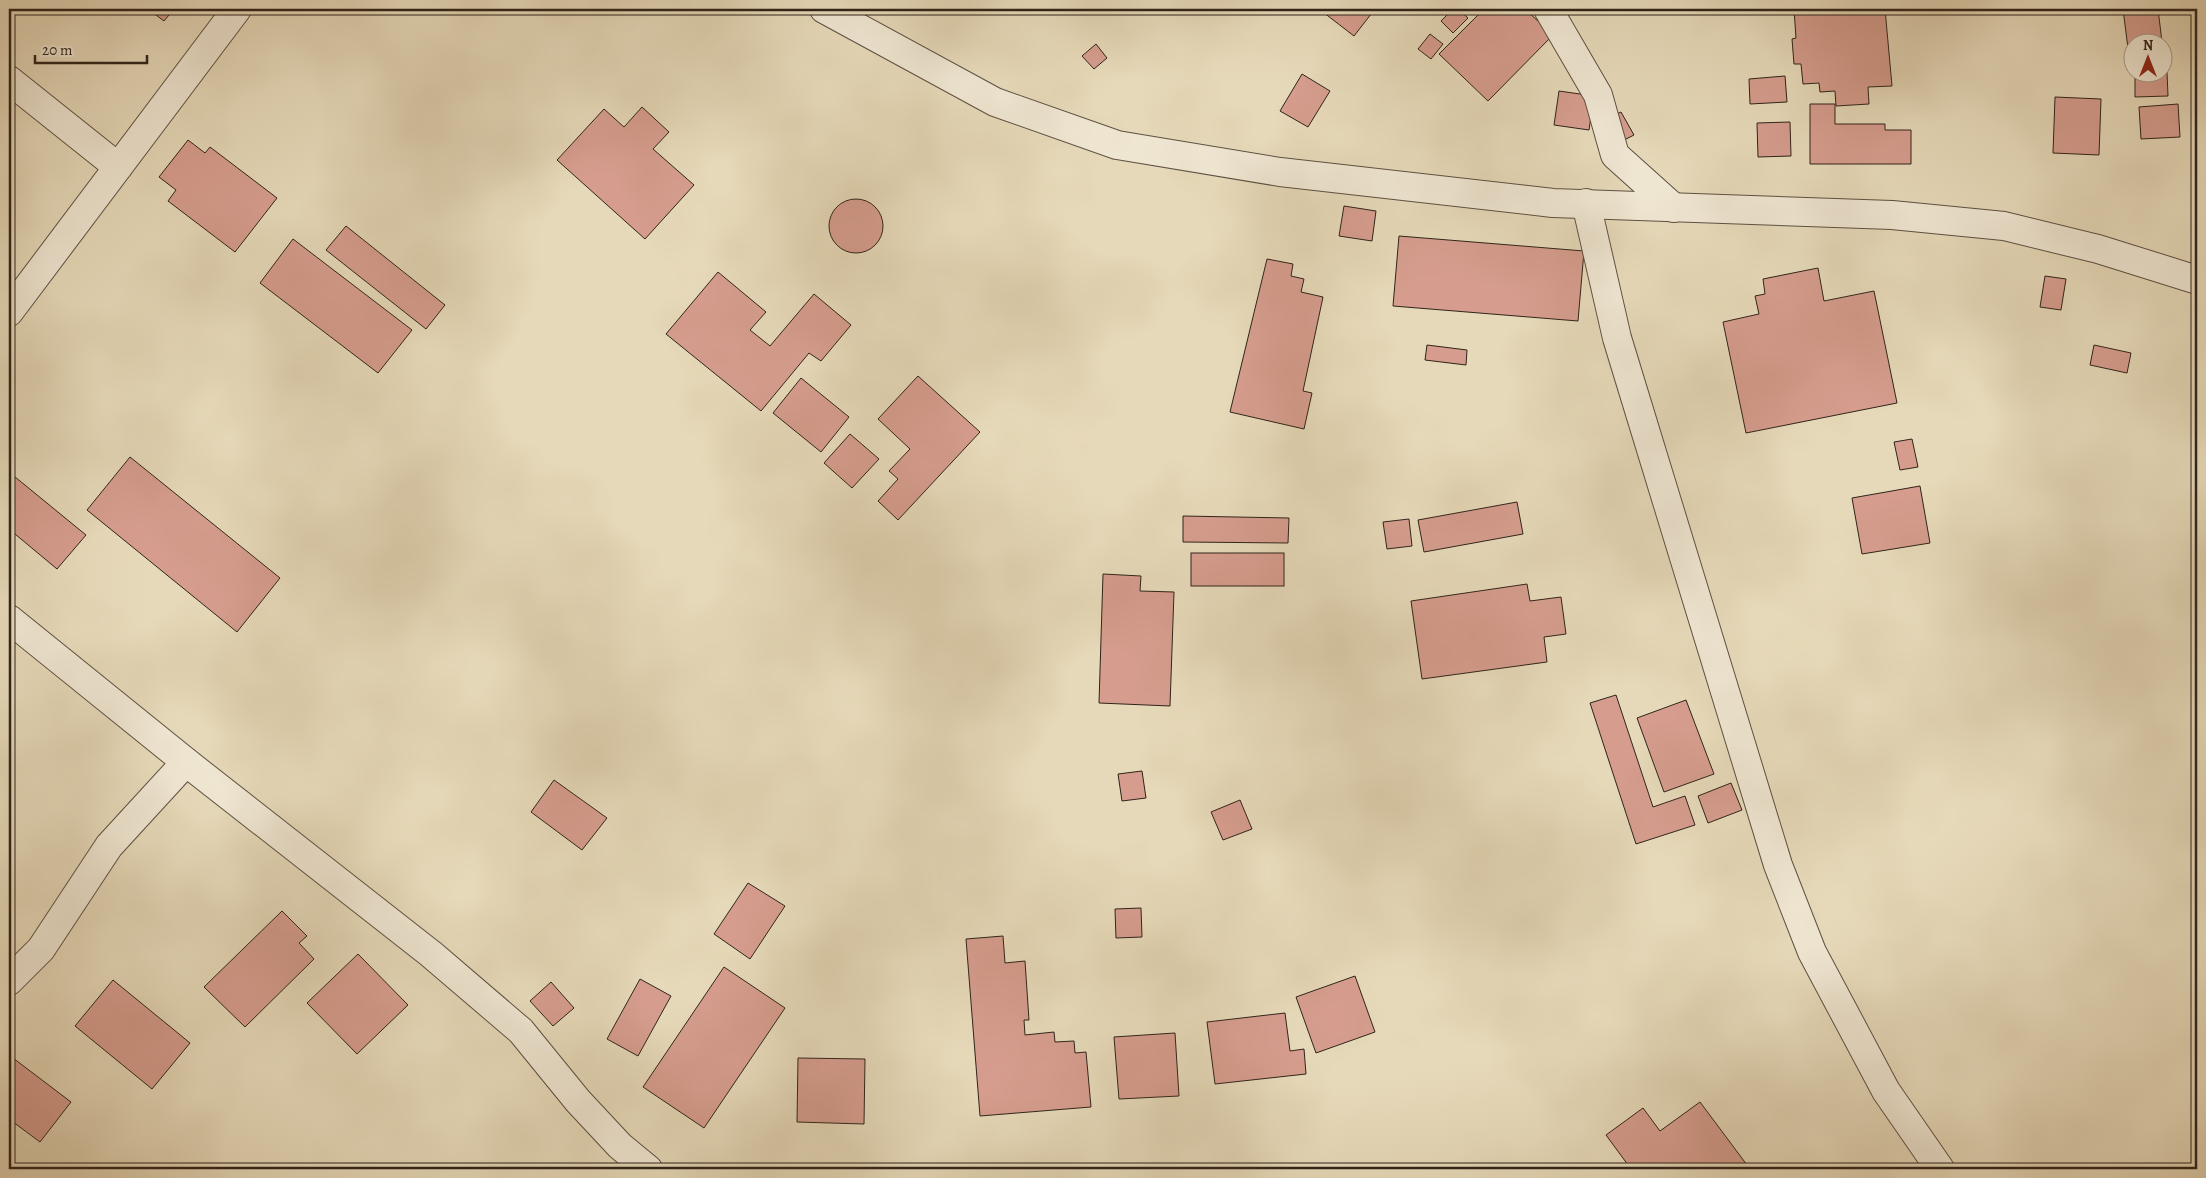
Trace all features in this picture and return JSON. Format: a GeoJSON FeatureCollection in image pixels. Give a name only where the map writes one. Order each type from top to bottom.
{"type":"FeatureCollection","features":[{"type":"Feature","properties":{"kind":"street"},"geometry":{"type":"LineString","coordinates":[[9,312],[237,9]]}},
{"type":"Feature","properties":{"kind":"street"},"geometry":{"type":"LineString","coordinates":[[824,9],[995,102],[1117,145],[1280,172],[1553,203],[1892,215],[2004,226],[2098,249],[2197,280]]}},
{"type":"Feature","properties":{"kind":"street"},"geometry":{"type":"LineString","coordinates":[[1548,9],[1598,95],[1616,155],[1674,208]]}},
{"type":"Feature","properties":{"kind":"street"},"geometry":{"type":"LineString","coordinates":[[9,80],[118,166]]}},
{"type":"Feature","properties":{"kind":"street"},"geometry":{"type":"LineString","coordinates":[[1586,203],[1617,338],[1778,865],[1812,952],[1886,1091],[1940,1169]]}},
{"type":"Feature","properties":{"kind":"street"},"geometry":{"type":"LineString","coordinates":[[9,619],[186,762],[431,954],[521,1031],[578,1101],[620,1146],[648,1169]]}},
{"type":"Feature","properties":{"kind":"street"},"geometry":{"type":"LineString","coordinates":[[9,981],[41,949],[109,846],[186,762]]}},
{"type":"Feature","properties":{"kind":"building"},"geometry":{"type":"Polygon","coordinates":[[[148,9],[174,9],[164,21],[148,9]]]}},
{"type":"Feature","properties":{"kind":"building"},"geometry":{"type":"Polygon","coordinates":[[[1319,9],[1375,9],[1354,36],[1319,9]]]}},
{"type":"Feature","properties":{"kind":"building"},"geometry":{"type":"Polygon","coordinates":[[[1453,9],[1458,9],[1468,18],[1453,33],[1441,21],[1453,9]]]}},
{"type":"Feature","properties":{"kind":"building"},"geometry":{"type":"Polygon","coordinates":[[[1484,9],[1525,9],[1553,35],[1488,101],[1439,54],[1484,9]]]}},
{"type":"Feature","properties":{"kind":"building"},"geometry":{"type":"Polygon","coordinates":[[[1794,9],[1885,9],[1892,86],[1868,87],[1869,104],[1836,106],[1835,91],[1820,92],[1819,83],[1803,84],[1801,64],[1794,64],[1792,39],[1796,38],[1794,9]]]}},
{"type":"Feature","properties":{"kind":"building"},"geometry":{"type":"Polygon","coordinates":[[[2123,9],[2158,9],[2161,32],[2126,32],[2123,9]]]}},
{"type":"Feature","properties":{"kind":"building"},"geometry":{"type":"Polygon","coordinates":[[[1430,34],[1443,44],[1431,59],[1418,49],[1430,34]]]}},
{"type":"Feature","properties":{"kind":"building"},"geometry":{"type":"Polygon","coordinates":[[[1096,44],[1107,58],[1094,69],[1082,56],[1096,44]]]}},
{"type":"Feature","properties":{"kind":"building"},"geometry":{"type":"Polygon","coordinates":[[[1302,74],[1330,91],[1308,127],[1280,111],[1302,74]]]}},
{"type":"Feature","properties":{"kind":"building"},"geometry":{"type":"Polygon","coordinates":[[[1785,76],[1787,102],[1750,104],[1749,79],[1785,76]]]}},
{"type":"Feature","properties":{"kind":"building"},"geometry":{"type":"Polygon","coordinates":[[[2135,82],[2167,82],[2168,96],[2135,97],[2135,82]]]}},
{"type":"Feature","properties":{"kind":"building"},"geometry":{"type":"Polygon","coordinates":[[[1559,91],[1594,96],[1589,130],[1554,125],[1559,91]]]}},
{"type":"Feature","properties":{"kind":"building"},"geometry":{"type":"Polygon","coordinates":[[[2055,97],[2101,99],[2099,155],[2053,153],[2055,97]]]}},
{"type":"Feature","properties":{"kind":"building"},"geometry":{"type":"Polygon","coordinates":[[[1810,104],[1835,104],[1835,124],[1885,124],[1885,130],[1911,130],[1911,164],[1810,164],[1810,104]]]}},
{"type":"Feature","properties":{"kind":"building"},"geometry":{"type":"Polygon","coordinates":[[[2178,104],[2180,137],[2141,139],[2139,107],[2178,104]]]}},
{"type":"Feature","properties":{"kind":"building"},"geometry":{"type":"Polygon","coordinates":[[[642,107],[669,132],[653,149],[694,185],[645,239],[557,160],[604,109],[624,127],[642,107]]]}},
{"type":"Feature","properties":{"kind":"building"},"geometry":{"type":"Polygon","coordinates":[[[1621,112],[1634,135],[1624,140],[1610,117],[1621,112]]]}},
{"type":"Feature","properties":{"kind":"building"},"geometry":{"type":"Polygon","coordinates":[[[1790,122],[1791,156],[1758,157],[1757,123],[1790,122]]]}},
{"type":"Feature","properties":{"kind":"building"},"geometry":{"type":"Polygon","coordinates":[[[188,140],[205,153],[210,147],[277,198],[235,252],[168,201],[176,190],[159,177],[188,140]]]}},
{"type":"Feature","properties":{"kind":"building"},"geometry":{"type":"Polygon","coordinates":[[[856,199],[866,201],[875,207],[881,216],[883,226],[881,236],[875,245],[866,251],[856,253],[846,251],[837,245],[831,236],[829,226],[831,216],[837,207],[846,201],[856,199]]]}},
{"type":"Feature","properties":{"kind":"building"},"geometry":{"type":"Polygon","coordinates":[[[1344,206],[1376,211],[1372,241],[1339,236],[1344,206]]]}},
{"type":"Feature","properties":{"kind":"building"},"geometry":{"type":"Polygon","coordinates":[[[346,226],[445,305],[426,329],[326,250],[346,226]]]}},
{"type":"Feature","properties":{"kind":"building"},"geometry":{"type":"Polygon","coordinates":[[[1399,236],[1584,251],[1578,321],[1393,306],[1399,236]]]}},
{"type":"Feature","properties":{"kind":"building"},"geometry":{"type":"Polygon","coordinates":[[[293,239],[412,330],[378,373],[260,283],[293,239]]]}},
{"type":"Feature","properties":{"kind":"building"},"geometry":{"type":"Polygon","coordinates":[[[1267,259],[1293,264],[1291,276],[1304,279],[1301,292],[1323,297],[1303,391],[1312,393],[1304,429],[1230,412],[1267,259]]]}},
{"type":"Feature","properties":{"kind":"building"},"geometry":{"type":"Polygon","coordinates":[[[1818,268],[1824,301],[1874,291],[1897,403],[1746,433],[1723,322],[1759,314],[1755,296],[1765,294],[1763,279],[1818,268]]]}},
{"type":"Feature","properties":{"kind":"building"},"geometry":{"type":"Polygon","coordinates":[[[718,272],[766,312],[750,330],[770,346],[814,294],[851,325],[821,361],[809,353],[761,411],[666,334],[718,272]]]}},
{"type":"Feature","properties":{"kind":"building"},"geometry":{"type":"Polygon","coordinates":[[[2045,276],[2066,279],[2061,310],[2040,307],[2045,276]]]}},
{"type":"Feature","properties":{"kind":"building"},"geometry":{"type":"Polygon","coordinates":[[[1427,345],[1467,350],[1466,365],[1425,360],[1427,345]]]}},
{"type":"Feature","properties":{"kind":"building"},"geometry":{"type":"Polygon","coordinates":[[[2094,345],[2131,353],[2127,373],[2090,365],[2094,345]]]}},
{"type":"Feature","properties":{"kind":"building"},"geometry":{"type":"Polygon","coordinates":[[[918,376],[980,432],[898,520],[878,501],[898,479],[889,471],[910,449],[878,419],[918,376]]]}},
{"type":"Feature","properties":{"kind":"building"},"geometry":{"type":"Polygon","coordinates":[[[801,378],[849,417],[821,452],[773,413],[801,378]]]}},
{"type":"Feature","properties":{"kind":"building"},"geometry":{"type":"Polygon","coordinates":[[[850,434],[879,459],[852,488],[824,463],[850,434]]]}},
{"type":"Feature","properties":{"kind":"building"},"geometry":{"type":"Polygon","coordinates":[[[1912,439],[1918,467],[1900,470],[1894,442],[1912,439]]]}},
{"type":"Feature","properties":{"kind":"building"},"geometry":{"type":"Polygon","coordinates":[[[130,457],[280,578],[237,632],[87,510],[130,457]]]}},
{"type":"Feature","properties":{"kind":"building"},"geometry":{"type":"Polygon","coordinates":[[[9,472],[86,535],[57,569],[9,529],[9,472]]]}},
{"type":"Feature","properties":{"kind":"building"},"geometry":{"type":"Polygon","coordinates":[[[1920,486],[1930,543],[1862,554],[1852,498],[1920,486]]]}},
{"type":"Feature","properties":{"kind":"building"},"geometry":{"type":"Polygon","coordinates":[[[1517,502],[1523,534],[1424,552],[1418,520],[1517,502]]]}},
{"type":"Feature","properties":{"kind":"building"},"geometry":{"type":"Polygon","coordinates":[[[1183,516],[1289,518],[1288,543],[1183,542],[1183,516]]]}},
{"type":"Feature","properties":{"kind":"building"},"geometry":{"type":"Polygon","coordinates":[[[1409,519],[1412,546],[1387,549],[1383,522],[1409,519]]]}},
{"type":"Feature","properties":{"kind":"building"},"geometry":{"type":"Polygon","coordinates":[[[1191,553],[1284,553],[1284,586],[1191,586],[1191,553]]]}},
{"type":"Feature","properties":{"kind":"building"},"geometry":{"type":"Polygon","coordinates":[[[1103,574],[1141,576],[1140,591],[1174,592],[1170,706],[1099,703],[1103,574]]]}},
{"type":"Feature","properties":{"kind":"building"},"geometry":{"type":"Polygon","coordinates":[[[1527,584],[1530,601],[1561,597],[1566,634],[1544,637],[1547,662],[1422,679],[1411,601],[1527,584]]]}},
{"type":"Feature","properties":{"kind":"building"},"geometry":{"type":"Polygon","coordinates":[[[1616,695],[1653,807],[1685,796],[1695,825],[1636,844],[1590,703],[1616,695]]]}},
{"type":"Feature","properties":{"kind":"building"},"geometry":{"type":"Polygon","coordinates":[[[1686,700],[1714,774],[1664,792],[1637,718],[1686,700]]]}},
{"type":"Feature","properties":{"kind":"building"},"geometry":{"type":"Polygon","coordinates":[[[1142,771],[1146,798],[1122,801],[1118,774],[1142,771]]]}},
{"type":"Feature","properties":{"kind":"building"},"geometry":{"type":"Polygon","coordinates":[[[554,780],[607,818],[582,850],[531,812],[554,780]]]}},
{"type":"Feature","properties":{"kind":"building"},"geometry":{"type":"Polygon","coordinates":[[[1731,783],[1742,810],[1708,823],[1698,796],[1731,783]]]}},
{"type":"Feature","properties":{"kind":"building"},"geometry":{"type":"Polygon","coordinates":[[[1240,800],[1252,829],[1223,840],[1211,812],[1240,800]]]}},
{"type":"Feature","properties":{"kind":"building"},"geometry":{"type":"Polygon","coordinates":[[[748,883],[785,906],[750,959],[714,934],[748,883]]]}},
{"type":"Feature","properties":{"kind":"building"},"geometry":{"type":"Polygon","coordinates":[[[1141,908],[1142,937],[1116,938],[1115,909],[1141,908]]]}},
{"type":"Feature","properties":{"kind":"building"},"geometry":{"type":"Polygon","coordinates":[[[282,911],[307,936],[299,943],[314,959],[245,1027],[204,987],[282,911]]]}},
{"type":"Feature","properties":{"kind":"building"},"geometry":{"type":"Polygon","coordinates":[[[1003,936],[1005,963],[1025,961],[1029,1020],[1024,1020],[1025,1035],[1054,1032],[1055,1042],[1074,1041],[1075,1053],[1086,1052],[1091,1107],[980,1116],[966,939],[1003,936]]]}},
{"type":"Feature","properties":{"kind":"building"},"geometry":{"type":"Polygon","coordinates":[[[358,954],[408,1005],[357,1054],[307,1003],[358,954]]]}},
{"type":"Feature","properties":{"kind":"building"},"geometry":{"type":"Polygon","coordinates":[[[724,967],[785,1008],[704,1128],[643,1087],[724,967]]]}},
{"type":"Feature","properties":{"kind":"building"},"geometry":{"type":"Polygon","coordinates":[[[1355,976],[1375,1032],[1316,1053],[1296,997],[1355,976]]]}},
{"type":"Feature","properties":{"kind":"building"},"geometry":{"type":"Polygon","coordinates":[[[640,979],[671,996],[638,1056],[607,1039],[640,979]]]}},
{"type":"Feature","properties":{"kind":"building"},"geometry":{"type":"Polygon","coordinates":[[[113,980],[190,1043],[152,1089],[75,1026],[113,980]]]}},
{"type":"Feature","properties":{"kind":"building"},"geometry":{"type":"Polygon","coordinates":[[[551,982],[574,1008],[553,1026],[530,1001],[551,982]]]}},
{"type":"Feature","properties":{"kind":"building"},"geometry":{"type":"Polygon","coordinates":[[[1285,1013],[1290,1051],[1304,1049],[1306,1074],[1215,1084],[1207,1022],[1285,1013]]]}},
{"type":"Feature","properties":{"kind":"building"},"geometry":{"type":"Polygon","coordinates":[[[1175,1033],[1179,1096],[1119,1099],[1114,1037],[1175,1033]]]}},
{"type":"Feature","properties":{"kind":"building"},"geometry":{"type":"Polygon","coordinates":[[[9,1055],[71,1102],[40,1142],[9,1119],[9,1055]]]}},
{"type":"Feature","properties":{"kind":"building"},"geometry":{"type":"Polygon","coordinates":[[[798,1058],[865,1059],[864,1124],[797,1122],[798,1058]]]}},
{"type":"Feature","properties":{"kind":"building"},"geometry":{"type":"Polygon","coordinates":[[[1700,1102],[1750,1169],[1631,1169],[1606,1135],[1643,1108],[1660,1131],[1700,1102]]]}}]}
